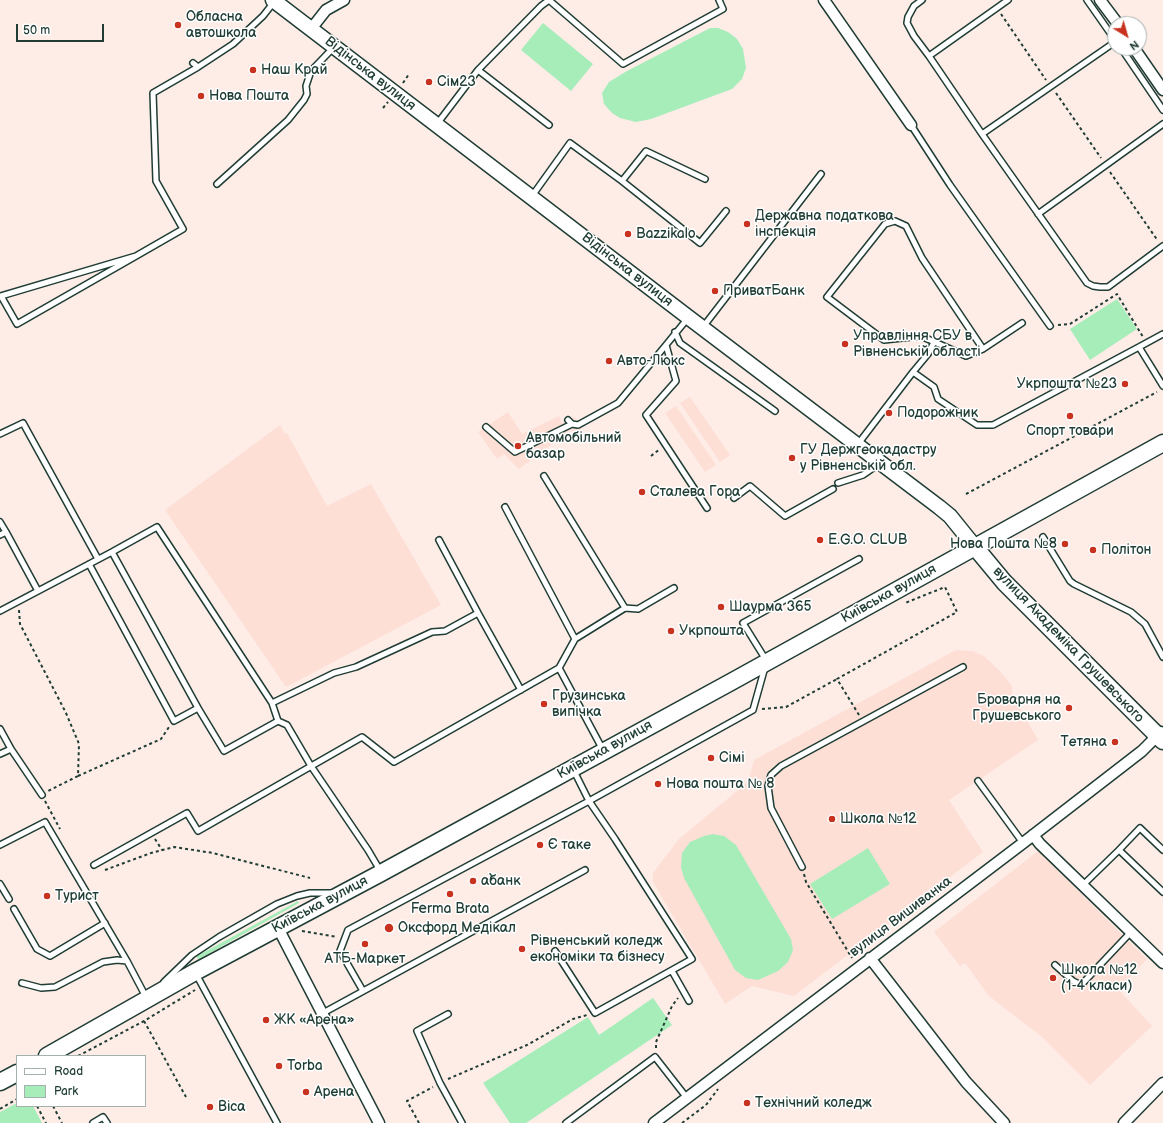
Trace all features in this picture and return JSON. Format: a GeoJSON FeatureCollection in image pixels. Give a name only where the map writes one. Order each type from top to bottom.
{"type":"FeatureCollection","features":[{"type":"Feature","properties":{"kind":"main road","name":"Відінська вулиця"},"geometry":{"type":"LineString","coordinates":[[274,0],[702,328],[881,462],[950,516],[975,547]]}},
{"type":"Feature","properties":{"kind":"main road","name":"Київська вулиця"},"geometry":{"type":"LineString","coordinates":[[49,1055],[195,972],[381,873],[1163,443]]}},
{"type":"Feature","properties":{"kind":"main road","name":"вулиця Академіка Грушевського"},"geometry":{"type":"LineString","coordinates":[[975,547],[1004,582],[1161,736]]}},
{"type":"Feature","properties":{"kind":"main road"},"geometry":{"type":"LineString","coordinates":[[0,1082],[16,1074]]}},
{"type":"Feature","properties":{"kind":"street"},"geometry":{"type":"LineString","coordinates":[[311,29],[326,10],[344,0]]}},
{"type":"Feature","properties":{"kind":"street"},"geometry":{"type":"LineString","coordinates":[[824,0],[911,125]]}},
{"type":"Feature","properties":{"kind":"street"},"geometry":{"type":"LineString","coordinates":[[1100,0],[1112,16]]}},
{"type":"Feature","properties":{"kind":"street"},"geometry":{"type":"LineString","coordinates":[[1140,56],[1163,90]]}},
{"type":"Feature","properties":{"kind":"street","name":"вулиця Вишиванка"},"geometry":{"type":"LineString","coordinates":[[654,1123],[870,958],[1023,844],[1161,736]]}},
{"type":"Feature","properties":{"kind":"street"},"geometry":{"type":"LineString","coordinates":[[1033,835],[1040,844],[1163,963]]}},
{"type":"Feature","properties":{"kind":"street"},"geometry":{"type":"LineString","coordinates":[[278,928],[379,1123]]}},
{"type":"Feature","properties":{"kind":"street"},"geometry":{"type":"LineString","coordinates":[[870,958],[966,1082],[1004,1123]]}},
{"type":"Feature","properties":{"kind":"street"},"geometry":{"type":"LineString","coordinates":[[1124,1123],[1163,1084]]}},
{"type":"Feature","properties":{"kind":"lane"},"geometry":{"type":"LineString","coordinates":[[136,256],[1,296],[17,324],[136,256],[183,229],[156,182],[153,93],[198,67],[233,44],[263,16],[274,0]]}},
{"type":"Feature","properties":{"kind":"lane"},"geometry":{"type":"LineString","coordinates":[[436,125],[478,70],[549,0],[623,64],[723,9],[719,0]]}},
{"type":"Feature","properties":{"kind":"lane"},"geometry":{"type":"LineString","coordinates":[[922,0],[910,11],[907,22],[914,36],[1087,283],[1100,288],[1108,287],[1163,247]]}},
{"type":"Feature","properties":{"kind":"lane"},"geometry":{"type":"LineString","coordinates":[[929,56],[1008,0]]}},
{"type":"Feature","properties":{"kind":"lane"},"geometry":{"type":"LineString","coordinates":[[1087,0],[1107,29]]}},
{"type":"Feature","properties":{"kind":"lane"},"geometry":{"type":"LineString","coordinates":[[217,184],[288,120],[307,94],[306,86],[311,70],[334,47]]}},
{"type":"Feature","properties":{"kind":"lane"},"geometry":{"type":"LineString","coordinates":[[982,134],[1107,47]]}},
{"type":"Feature","properties":{"kind":"lane"},"geometry":{"type":"LineString","coordinates":[[1126,56],[1163,110]]}},
{"type":"Feature","properties":{"kind":"lane"},"geometry":{"type":"LineString","coordinates":[[193,63],[198,67]]}},
{"type":"Feature","properties":{"kind":"lane"},"geometry":{"type":"LineString","coordinates":[[478,70],[549,125]]}},
{"type":"Feature","properties":{"kind":"lane"},"geometry":{"type":"LineString","coordinates":[[1038,214],[1163,124]]}},
{"type":"Feature","properties":{"kind":"lane"},"geometry":{"type":"LineString","coordinates":[[911,125],[950,185],[1050,326]]}},
{"type":"Feature","properties":{"kind":"lane"},"geometry":{"type":"LineString","coordinates":[[531,197],[570,143],[700,243],[726,210]]}},
{"type":"Feature","properties":{"kind":"lane"},"geometry":{"type":"LineString","coordinates":[[622,182],[646,151],[705,179]]}},
{"type":"Feature","properties":{"kind":"lane"},"geometry":{"type":"LineString","coordinates":[[702,328],[821,174]]}},
{"type":"Feature","properties":{"kind":"lane"},"geometry":{"type":"LineString","coordinates":[[983,349],[922,258],[906,226],[895,221],[885,224],[827,297],[884,340],[921,336],[966,356],[983,349],[1022,323]]}},
{"type":"Feature","properties":{"kind":"lane"},"geometry":{"type":"LineString","coordinates":[[568,420],[572,424],[578,425],[618,403],[688,317]]}},
{"type":"Feature","properties":{"kind":"lane"},"geometry":{"type":"LineString","coordinates":[[675,332],[680,343],[775,411]]}},
{"type":"Feature","properties":{"kind":"lane"},"geometry":{"type":"LineString","coordinates":[[913,372],[934,387],[938,399],[977,425],[993,425],[1163,334]]}},
{"type":"Feature","properties":{"kind":"lane"},"geometry":{"type":"LineString","coordinates":[[858,445],[928,354],[934,342]]}},
{"type":"Feature","properties":{"kind":"lane"},"geometry":{"type":"LineString","coordinates":[[666,345],[676,381],[646,416],[707,508]]}},
{"type":"Feature","properties":{"kind":"lane"},"geometry":{"type":"LineString","coordinates":[[1139,347],[1163,387]]}},
{"type":"Feature","properties":{"kind":"lane"},"geometry":{"type":"LineString","coordinates":[[0,434],[23,423],[98,559]]}},
{"type":"Feature","properties":{"kind":"lane"},"geometry":{"type":"LineString","coordinates":[[486,427],[515,452],[572,424]]}},
{"type":"Feature","properties":{"kind":"lane"},"geometry":{"type":"LineString","coordinates":[[838,483],[863,475],[881,462]]}},
{"type":"Feature","properties":{"kind":"lane"},"geometry":{"type":"LineString","coordinates":[[544,476],[625,608]]}},
{"type":"Feature","properties":{"kind":"lane"},"geometry":{"type":"LineString","coordinates":[[734,498],[750,486],[785,516],[834,489]]}},
{"type":"Feature","properties":{"kind":"lane"},"geometry":{"type":"LineString","coordinates":[[505,507],[575,639]]}},
{"type":"Feature","properties":{"kind":"lane"},"geometry":{"type":"LineString","coordinates":[[0,522],[38,591]]}},
{"type":"Feature","properties":{"kind":"lane"},"geometry":{"type":"LineString","coordinates":[[0,611],[157,527],[272,703],[278,721],[287,725],[311,766],[368,850],[381,873]]}},
{"type":"Feature","properties":{"kind":"lane"},"geometry":{"type":"LineString","coordinates":[[0,535],[6,532]]}},
{"type":"Feature","properties":{"kind":"lane"},"geometry":{"type":"LineString","coordinates":[[1042,537],[1070,581],[1131,612],[1146,624],[1163,657]]}},
{"type":"Feature","properties":{"kind":"lane"},"geometry":{"type":"LineString","coordinates":[[439,540],[478,613],[522,690]]}},
{"type":"Feature","properties":{"kind":"lane"},"geometry":{"type":"LineString","coordinates":[[112,552],[198,708],[224,751],[278,721]]}},
{"type":"Feature","properties":{"kind":"lane"},"geometry":{"type":"LineString","coordinates":[[363,991],[340,951],[348,930],[589,801],[753,710],[767,662],[743,622],[859,559]]}},
{"type":"Feature","properties":{"kind":"lane"},"geometry":{"type":"LineString","coordinates":[[89,564],[174,721],[198,708]]}},
{"type":"Feature","properties":{"kind":"lane"},"geometry":{"type":"LineString","coordinates":[[94,865],[187,813],[198,831],[362,737],[394,762],[559,668],[575,639],[625,608],[638,609],[674,588]]}},
{"type":"Feature","properties":{"kind":"lane"},"geometry":{"type":"LineString","coordinates":[[272,703],[334,673],[356,668],[432,632],[445,631],[478,613]]}},
{"type":"Feature","properties":{"kind":"lane"},"geometry":{"type":"LineString","coordinates":[[802,867],[771,808],[768,786],[771,776],[781,766],[963,667]]}},
{"type":"Feature","properties":{"kind":"lane"},"geometry":{"type":"LineString","coordinates":[[559,668],[604,751]]}},
{"type":"Feature","properties":{"kind":"lane"},"geometry":{"type":"LineString","coordinates":[[0,729],[11,749],[42,795]]}},
{"type":"Feature","properties":{"kind":"lane"},"geometry":{"type":"LineString","coordinates":[[0,754],[11,749]]}},
{"type":"Feature","properties":{"kind":"lane"},"geometry":{"type":"LineString","coordinates":[[555,951],[595,1013],[692,959],[589,801],[572,768]]}},
{"type":"Feature","properties":{"kind":"lane"},"geometry":{"type":"LineString","coordinates":[[978,780],[1023,844]]}},
{"type":"Feature","properties":{"kind":"lane"},"geometry":{"type":"LineString","coordinates":[[0,845],[45,822],[127,961],[147,999],[192,955],[219,937],[277,904],[297,896],[310,893],[344,892]]}},
{"type":"Feature","properties":{"kind":"lane"},"geometry":{"type":"LineString","coordinates":[[1083,886],[1140,828],[1163,850]]}},
{"type":"Feature","properties":{"kind":"lane"},"geometry":{"type":"LineString","coordinates":[[1120,850],[1163,892]]}},
{"type":"Feature","properties":{"kind":"lane"},"geometry":{"type":"LineString","coordinates":[[323,1013],[585,870]]}},
{"type":"Feature","properties":{"kind":"lane"},"geometry":{"type":"LineString","coordinates":[[0,884],[9,899]]}},
{"type":"Feature","properties":{"kind":"lane"},"geometry":{"type":"LineString","coordinates":[[14,909],[37,948],[50,956],[105,923]]}},
{"type":"Feature","properties":{"kind":"lane"},"geometry":{"type":"LineString","coordinates":[[1056,965],[1073,981],[1081,985],[1131,932]]}},
{"type":"Feature","properties":{"kind":"lane"},"geometry":{"type":"LineString","coordinates":[[22,983],[41,988],[55,987],[103,962],[117,960],[127,961]]}},
{"type":"Feature","properties":{"kind":"lane"},"geometry":{"type":"LineString","coordinates":[[672,971],[689,1001]]}},
{"type":"Feature","properties":{"kind":"lane"},"geometry":{"type":"LineString","coordinates":[[195,972],[277,1123]]}},
{"type":"Feature","properties":{"kind":"lane"},"geometry":{"type":"LineString","coordinates":[[448,1014],[417,1031],[440,1083],[462,1123]]}},
{"type":"Feature","properties":{"kind":"lane"},"geometry":{"type":"LineString","coordinates":[[566,1123],[655,1057],[687,1098]]}},
{"type":"Feature","properties":{"kind":"lane"},"geometry":{"type":"LineString","coordinates":[[93,1123],[103,1117],[107,1123]]}},
{"type":"Feature","properties":{"kind":"path"},"geometry":{"type":"LineString","coordinates":[[997,8],[1163,247]]}},
{"type":"Feature","properties":{"kind":"path"},"geometry":{"type":"LineString","coordinates":[[1050,326],[1070,324],[1117,294],[1146,343]]}},
{"type":"Feature","properties":{"kind":"path"},"geometry":{"type":"LineString","coordinates":[[966,494],[1163,387]]}},
{"type":"Feature","properties":{"kind":"path"},"geometry":{"type":"LineString","coordinates":[[753,710],[786,707],[957,612],[945,587]]}},
{"type":"Feature","properties":{"kind":"path"},"geometry":{"type":"LineString","coordinates":[[18,601],[20,624],[66,713],[79,744],[78,776]]}},
{"type":"Feature","properties":{"kind":"path"},"geometry":{"type":"LineString","coordinates":[[837,679],[863,722]]}},
{"type":"Feature","properties":{"kind":"path"},"geometry":{"type":"LineString","coordinates":[[42,795],[78,776],[161,739],[174,721]]}},
{"type":"Feature","properties":{"kind":"path"},"geometry":{"type":"LineString","coordinates":[[50,808],[60,830]]}},
{"type":"Feature","properties":{"kind":"path"},"geometry":{"type":"LineString","coordinates":[[152,833],[162,850]]}},
{"type":"Feature","properties":{"kind":"path"},"geometry":{"type":"LineString","coordinates":[[94,865],[99,872],[151,853],[174,847],[213,853],[310,878]]}},
{"type":"Feature","properties":{"kind":"path"},"geometry":{"type":"LineString","coordinates":[[802,867],[806,882],[852,958]]}},
{"type":"Feature","properties":{"kind":"path"},"geometry":{"type":"LineString","coordinates":[[655,1057],[656,1042],[672,1006],[683,990]]}},
{"type":"Feature","properties":{"kind":"path"},"geometry":{"type":"LineString","coordinates":[[419,1123],[407,1101],[440,1083],[528,1045],[573,1019],[588,1014]]}},
{"type":"Feature","properties":{"kind":"path"},"geometry":{"type":"LineString","coordinates":[[144,1021],[186,1097]]}},
{"type":"Feature","properties":{"kind":"path"},"geometry":{"type":"LineString","coordinates":[[0,1109],[16,1100]]}},
{"type":"Feature","properties":{"kind":"path"},"geometry":{"type":"LineString","coordinates":[[38,1107],[46,1123]]}},
{"type":"Feature","properties":{"kind":"path"},"geometry":{"type":"LineString","coordinates":[[54,1107],[62,1123]]}},
{"type":"Feature","properties":{"kind":"shaded area"},"geometry":{"type":"Polygon","coordinates":[[[690,397],[730,455],[720,462],[680,403],[690,397]]]}},
{"type":"Feature","properties":{"kind":"shaded area"},"geometry":{"type":"Polygon","coordinates":[[[676,406],[716,465],[705,472],[665,413],[676,406]]]}},
{"type":"Feature","properties":{"kind":"shaded area","name":"Автомобільний базар"},"geometry":{"type":"Polygon","coordinates":[[[508,412],[522,434],[559,416],[562,423],[574,417],[584,433],[578,438],[571,430],[519,469],[504,454],[497,459],[478,432],[508,412]]]}},
{"type":"Feature","properties":{"kind":"shaded area"},"geometry":{"type":"Polygon","coordinates":[[[280,425],[285,434],[287,433],[327,506],[371,484],[441,605],[286,687],[165,510],[280,425]]]}},
{"type":"Feature","properties":{"kind":"shaded area","name":"Школа №12"},"geometry":{"type":"Polygon","coordinates":[[[956,650],[972,651],[984,656],[1001,672],[1012,686],[1012,694],[1038,740],[949,800],[983,852],[794,996],[752,986],[725,1004],[653,882],[653,873],[679,839],[748,782],[754,760],[956,650]]]}},
{"type":"Feature","properties":{"kind":"shaded area","name":"Школа №12 (1-4 класи)"},"geometry":{"type":"Polygon","coordinates":[[[1038,851],[1147,959],[1119,990],[1152,1026],[1090,1085],[1042,1037],[989,996],[965,963],[960,966],[934,932],[1038,851]]]}},
{"type":"Feature","properties":{"kind":"green space"},"geometry":{"type":"Polygon","coordinates":[[[543,23],[593,64],[571,91],[521,50],[543,23]]]}},
{"type":"Feature","properties":{"kind":"green space"},"geometry":{"type":"Polygon","coordinates":[[[710,28],[718,28],[728,32],[737,39],[743,49],[746,68],[742,79],[732,89],[651,119],[636,122],[620,118],[612,113],[604,104],[602,93],[609,82],[627,71],[710,28]]]}},
{"type":"Feature","properties":{"kind":"green space"},"geometry":{"type":"Polygon","coordinates":[[[1117,299],[1137,329],[1090,360],[1070,329],[1117,299]]]}},
{"type":"Feature","properties":{"kind":"green space"},"geometry":{"type":"Polygon","coordinates":[[[713,834],[724,836],[736,845],[791,939],[793,950],[788,962],[778,971],[758,980],[746,978],[735,970],[684,878],[681,867],[682,853],[690,842],[713,834]]]}},
{"type":"Feature","properties":{"kind":"green space"},"geometry":{"type":"Polygon","coordinates":[[[868,848],[890,884],[832,919],[810,884],[868,848]]]}},
{"type":"Feature","properties":{"kind":"green space"},"geometry":{"type":"Polygon","coordinates":[[[298,901],[299,903],[199,959],[197,958],[197,956],[298,901]]]}},
{"type":"Feature","properties":{"kind":"green space"},"geometry":{"type":"Polygon","coordinates":[[[653,998],[672,1025],[526,1123],[510,1123],[483,1083],[588,1017],[599,1035],[653,998]]]}},
{"type":"Feature","properties":{"kind":"green space"},"geometry":{"type":"Polygon","coordinates":[[[16,1104],[16,1107],[34,1107],[42,1123],[0,1123],[0,1112],[16,1104]]]}},
{"type":"Feature","properties":{"kind":"place","name":"Обласна автошкола"},"geometry":{"type":"Point","coordinates":[178,25]}},
{"type":"Feature","properties":{"kind":"place","name":"Наш Край"},"geometry":{"type":"Point","coordinates":[253,70]}},
{"type":"Feature","properties":{"kind":"place","name":"Сім23"},"geometry":{"type":"Point","coordinates":[429,82]}},
{"type":"Feature","properties":{"kind":"place","name":"Нова Пошта"},"geometry":{"type":"Point","coordinates":[201,96]}},
{"type":"Feature","properties":{"kind":"place","name":"Державна податкова інспекція"},"geometry":{"type":"Point","coordinates":[747,224]}},
{"type":"Feature","properties":{"kind":"place","name":"Bazzikalo"},"geometry":{"type":"Point","coordinates":[628,234]}},
{"type":"Feature","properties":{"kind":"place","name":"ПриватБанк"},"geometry":{"type":"Point","coordinates":[715,291]}},
{"type":"Feature","properties":{"kind":"place","name":"Управління СБУ в Рівненській області"},"geometry":{"type":"Point","coordinates":[845,344]}},
{"type":"Feature","properties":{"kind":"place","name":"Авто-Люкс"},"geometry":{"type":"Point","coordinates":[609,361]}},
{"type":"Feature","properties":{"kind":"place","name":"Укрпошта №23"},"geometry":{"type":"Point","coordinates":[1125,384]}},
{"type":"Feature","properties":{"kind":"place","name":"Подорожник"},"geometry":{"type":"Point","coordinates":[889,413]}},
{"type":"Feature","properties":{"kind":"place","name":"Спорт товари"},"geometry":{"type":"Point","coordinates":[1070,416]}},
{"type":"Feature","properties":{"kind":"place","name":"Автомобільний базар"},"geometry":{"type":"Point","coordinates":[518,446]}},
{"type":"Feature","properties":{"kind":"place","name":"ГУ Держгеокадастру у Рівненській обл."},"geometry":{"type":"Point","coordinates":[792,458]}},
{"type":"Feature","properties":{"kind":"place","name":"Сталева Гора"},"geometry":{"type":"Point","coordinates":[642,492]}},
{"type":"Feature","properties":{"kind":"place","name":"E.G.O. CLUB"},"geometry":{"type":"Point","coordinates":[820,540]}},
{"type":"Feature","properties":{"kind":"place","name":"Нова Пошта №8"},"geometry":{"type":"Point","coordinates":[1065,544]}},
{"type":"Feature","properties":{"kind":"place","name":"Політон"},"geometry":{"type":"Point","coordinates":[1093,550]}},
{"type":"Feature","properties":{"kind":"place","name":"Шаурма 365"},"geometry":{"type":"Point","coordinates":[721,607]}},
{"type":"Feature","properties":{"kind":"place","name":"Укрпошта"},"geometry":{"type":"Point","coordinates":[671,631]}},
{"type":"Feature","properties":{"kind":"place","name":"Грузинська випічка"},"geometry":{"type":"Point","coordinates":[544,704]}},
{"type":"Feature","properties":{"kind":"place","name":"Броварня на Грушевського"},"geometry":{"type":"Point","coordinates":[1069,708]}},
{"type":"Feature","properties":{"kind":"place","name":"Тетяна"},"geometry":{"type":"Point","coordinates":[1115,742]}},
{"type":"Feature","properties":{"kind":"place","name":"Сімі"},"geometry":{"type":"Point","coordinates":[711,758]}},
{"type":"Feature","properties":{"kind":"place","name":"Нова пошта № 8"},"geometry":{"type":"Point","coordinates":[658,784]}},
{"type":"Feature","properties":{"kind":"place","name":"Школа №12"},"geometry":{"type":"Point","coordinates":[832,819]}},
{"type":"Feature","properties":{"kind":"place","name":"Є таке"},"geometry":{"type":"Point","coordinates":[540,845]}},
{"type":"Feature","properties":{"kind":"place","name":"а̀банк"},"geometry":{"type":"Point","coordinates":[473,881]}},
{"type":"Feature","properties":{"kind":"place","name":"Ferma Brata"},"geometry":{"type":"Point","coordinates":[450,894]}},
{"type":"Feature","properties":{"kind":"place","name":"Турист"},"geometry":{"type":"Point","coordinates":[47,896]}},
{"type":"Feature","properties":{"kind":"place","name":"Оксфорд Медікал"},"geometry":{"type":"Point","coordinates":[389,928]}},
{"type":"Feature","properties":{"kind":"place","name":"АТБ-Маркет"},"geometry":{"type":"Point","coordinates":[365,944]}},
{"type":"Feature","properties":{"kind":"place","name":"Рівненський коледж економіки та бізнесу"},"geometry":{"type":"Point","coordinates":[522,949]}},
{"type":"Feature","properties":{"kind":"place","name":"Школа №12 (1-4 класи)"},"geometry":{"type":"Point","coordinates":[1053,978]}},
{"type":"Feature","properties":{"kind":"place","name":"ЖК «Арена»"},"geometry":{"type":"Point","coordinates":[266,1020]}},
{"type":"Feature","properties":{"kind":"place","name":"Torba"},"geometry":{"type":"Point","coordinates":[279,1066]}},
{"type":"Feature","properties":{"kind":"place","name":"Арена"},"geometry":{"type":"Point","coordinates":[306,1092]}},
{"type":"Feature","properties":{"kind":"place","name":"Технічний коледж"},"geometry":{"type":"Point","coordinates":[747,1103]}},
{"type":"Feature","properties":{"kind":"place","name":"Віса"},"geometry":{"type":"Point","coordinates":[210,1107]}}]}
